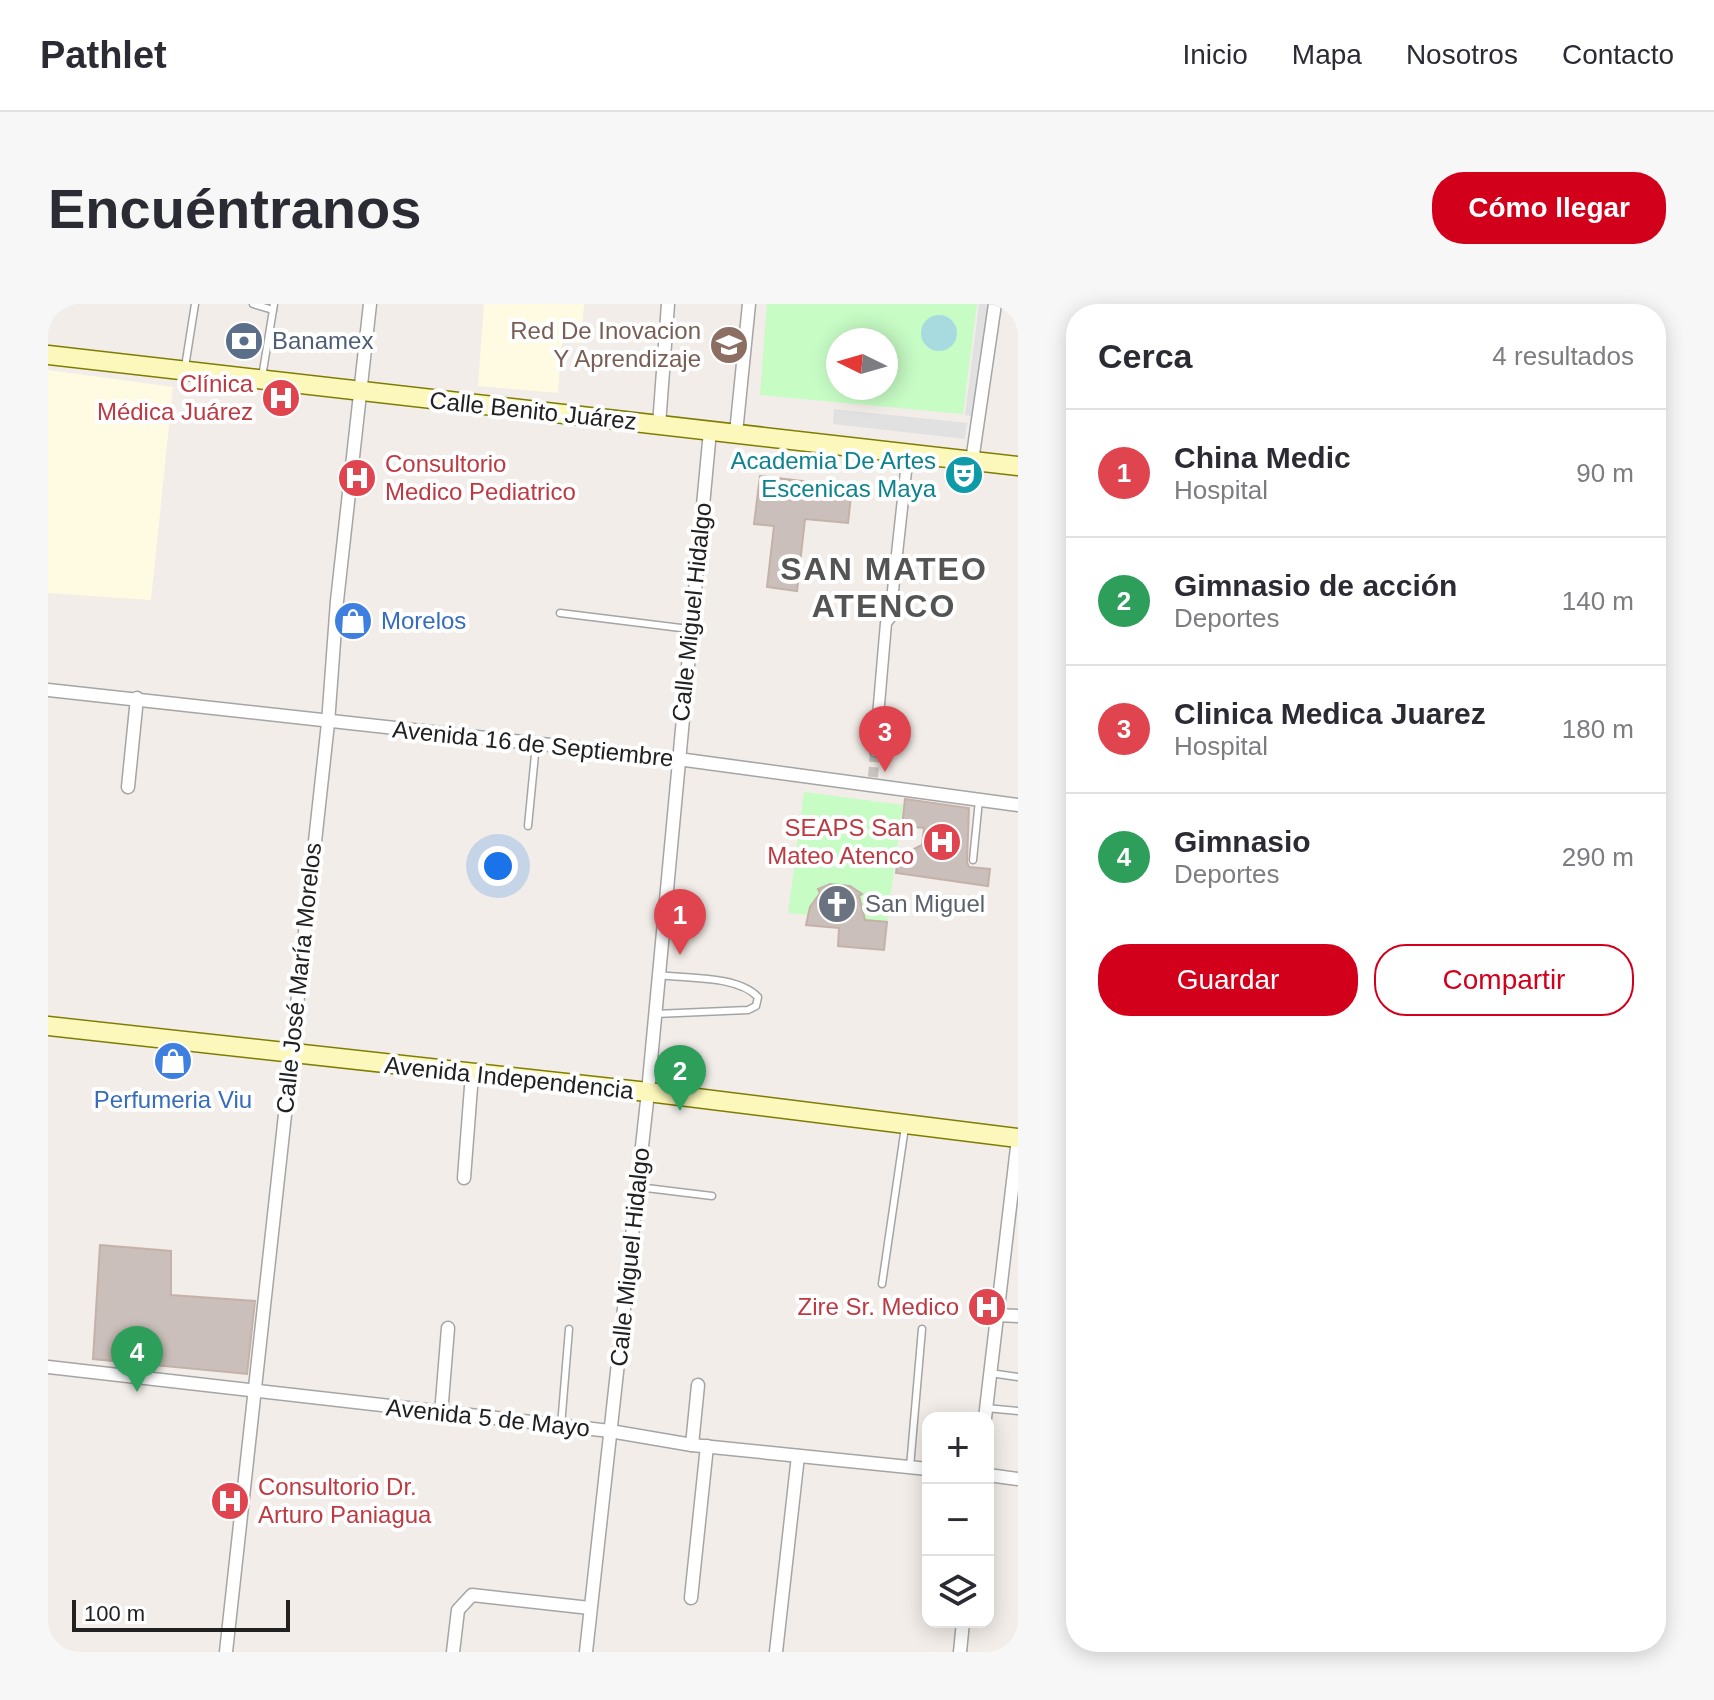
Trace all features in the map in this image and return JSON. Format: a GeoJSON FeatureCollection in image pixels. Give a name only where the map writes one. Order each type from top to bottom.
{"type":"FeatureCollection","features":[{"type":"Feature","properties":{"kind":"main road","name":"Calle Benito Juárez"},"geometry":{"type":"LineString","coordinates":[[48,355],[1018,466]]}},
{"type":"Feature","properties":{"kind":"main road","name":"Avenida Independencia"},"geometry":{"type":"LineString","coordinates":[[48,1026],[648,1092],[1018,1138]]}},
{"type":"Feature","properties":{"kind":"street","name":"Calle José María Morelos"},"geometry":{"type":"LineString","coordinates":[[226,1652],[328,723],[337,601],[370,304]]}},
{"type":"Feature","properties":{"kind":"street"},"geometry":{"type":"LineString","coordinates":[[659,425],[668,304]]}},
{"type":"Feature","properties":{"kind":"street"},"geometry":{"type":"LineString","coordinates":[[736,433],[749,304]]}},
{"type":"Feature","properties":{"kind":"street"},"geometry":{"type":"LineString","coordinates":[[972,461],[995,304]]}},
{"type":"Feature","properties":{"kind":"street","name":"Calle Miguel Hidalgo"},"geometry":{"type":"LineString","coordinates":[[586,1652],[648,1092],[689,629],[710,431]]}},
{"type":"Feature","properties":{"kind":"street"},"geometry":{"type":"LineString","coordinates":[[875,751],[886,623],[890,618],[908,453]]}},
{"type":"Feature","properties":{"kind":"street","name":"Avenida 16 de Septiembre"},"geometry":{"type":"LineString","coordinates":[[48,690],[872,781],[1018,805]]}},
{"type":"Feature","properties":{"kind":"street"},"geometry":{"type":"LineString","coordinates":[[128,787],[137,698]]}},
{"type":"Feature","properties":{"kind":"street"},"geometry":{"type":"LineString","coordinates":[[464,1178],[472,1074]]}},
{"type":"Feature","properties":{"kind":"street"},"geometry":{"type":"LineString","coordinates":[[985,1412],[1018,1138]]}},
{"type":"Feature","properties":{"kind":"street"},"geometry":{"type":"LineString","coordinates":[[997,1315],[1018,1316]]}},
{"type":"Feature","properties":{"kind":"street"},"geometry":{"type":"LineString","coordinates":[[441,1414],[448,1328]]}},
{"type":"Feature","properties":{"kind":"street","name":"Avenida 5 de Mayo"},"geometry":{"type":"LineString","coordinates":[[48,1367],[610,1431],[692,1445],[922,1468]]}},
{"type":"Feature","properties":{"kind":"street"},"geometry":{"type":"LineString","coordinates":[[692,1445],[698,1385]]}},
{"type":"Feature","properties":{"kind":"street"},"geometry":{"type":"LineString","coordinates":[[691,1598],[707,1446]]}},
{"type":"Feature","properties":{"kind":"street"},"geometry":{"type":"LineString","coordinates":[[776,1652],[798,1456]]}},
{"type":"Feature","properties":{"kind":"street"},"geometry":{"type":"LineString","coordinates":[[994,1476],[1018,1479]]}},
{"type":"Feature","properties":{"kind":"street"},"geometry":{"type":"LineString","coordinates":[[453,1652],[458,1610],[472,1595],[590,1608]]}},
{"type":"Feature","properties":{"kind":"street"},"geometry":{"type":"LineString","coordinates":[[960,1652],[962,1628]]}},
{"type":"Feature","properties":{"kind":"lane"},"geometry":{"type":"LineString","coordinates":[[185,371],[195,304]]}},
{"type":"Feature","properties":{"kind":"lane"},"geometry":{"type":"LineString","coordinates":[[253,304],[273,307],[262,380]]}},
{"type":"Feature","properties":{"kind":"lane"},"geometry":{"type":"LineString","coordinates":[[560,613],[689,629]]}},
{"type":"Feature","properties":{"kind":"lane"},"geometry":{"type":"LineString","coordinates":[[528,826],[536,744]]}},
{"type":"Feature","properties":{"kind":"lane"},"geometry":{"type":"LineString","coordinates":[[973,860],[979,800]]}},
{"type":"Feature","properties":{"kind":"lane"},"geometry":{"type":"LineString","coordinates":[[655,1014],[748,1010],[756,1006],[758,997],[751,990],[736,985],[659,975]]}},
{"type":"Feature","properties":{"kind":"lane"},"geometry":{"type":"LineString","coordinates":[[882,1284],[906,1124]]}},
{"type":"Feature","properties":{"kind":"lane"},"geometry":{"type":"LineString","coordinates":[[638,1187],[712,1196]]}},
{"type":"Feature","properties":{"kind":"lane"},"geometry":{"type":"LineString","coordinates":[[561,1426],[569,1329]]}},
{"type":"Feature","properties":{"kind":"lane"},"geometry":{"type":"LineString","coordinates":[[910,1467],[922,1329]]}},
{"type":"Feature","properties":{"kind":"lane"},"geometry":{"type":"LineString","coordinates":[[990,1373],[1018,1377]]}},
{"type":"Feature","properties":{"kind":"lane"},"geometry":{"type":"LineString","coordinates":[[994,1412],[1018,1411]]}},
{"type":"Feature","properties":{"kind":"shaded area"},"geometry":{"type":"Polygon","coordinates":[[[484,304],[584,304],[581,343],[562,342],[558,393],[478,386],[484,304]]]}},
{"type":"Feature","properties":{"kind":"shaded area"},"geometry":{"type":"Polygon","coordinates":[[[979,304],[989,304],[975,417],[965,415],[979,304]]]}},
{"type":"Feature","properties":{"kind":"shaded area"},"geometry":{"type":"Polygon","coordinates":[[[48,370],[173,387],[151,600],[48,593],[48,370]]]}},
{"type":"Feature","properties":{"kind":"shaded area"},"geometry":{"type":"Polygon","coordinates":[[[834,409],[967,423],[965,439],[833,424],[834,409]]]}},
{"type":"Feature","properties":{"kind":"green space"},"geometry":{"type":"Polygon","coordinates":[[[767,304],[977,304],[963,414],[760,395],[767,304]]]}},
{"type":"Feature","properties":{"kind":"green space"},"geometry":{"type":"Polygon","coordinates":[[[804,792],[903,805],[887,922],[865,920],[858,898],[862,894],[841,885],[818,889],[820,893],[808,915],[788,913],[804,792]]]}},
{"type":"Feature","properties":{"kind":"water"},"geometry":{"type":"Polygon","coordinates":[[[939,315],[952,320],[957,333],[952,346],[939,351],[926,346],[921,333],[926,320],[939,315]]]}},
{"type":"Feature","properties":{"kind":"building"},"geometry":{"type":"Polygon","coordinates":[[[760,476],[852,487],[848,523],[805,519],[797,591],[767,587],[774,526],[754,524],[760,476]]]}},
{"type":"Feature","properties":{"kind":"building"},"geometry":{"type":"Polygon","coordinates":[[[905,799],[969,808],[967,862],[969,867],[990,869],[988,886],[896,873],[898,857],[922,845],[924,828],[902,826],[905,799]]]}},
{"type":"Feature","properties":{"kind":"building"},"geometry":{"type":"Polygon","coordinates":[[[830,884],[850,886],[862,894],[859,896],[865,920],[887,922],[884,950],[838,946],[839,928],[806,925],[810,907],[820,893],[818,889],[830,884]]]}},
{"type":"Feature","properties":{"kind":"building"},"geometry":{"type":"Polygon","coordinates":[[[100,1245],[171,1251],[171,1295],[255,1301],[247,1374],[93,1359],[100,1245]]]}},
{"type":"Feature","properties":{"kind":"tunnel"},"geometry":{"type":"LineString","coordinates":[[873,777],[875,751]]}},
{"type":"Feature","properties":{"kind":"place","name":"Banamex"},"geometry":{"type":"Point","coordinates":[244,341]}},
{"type":"Feature","properties":{"kind":"place","name":"Red De Inovacion Y Aprendizaje"},"geometry":{"type":"Point","coordinates":[729,345]}},
{"type":"Feature","properties":{"kind":"place","name":"Clínica Médica Juárez"},"geometry":{"type":"Point","coordinates":[281,398]}},
{"type":"Feature","properties":{"kind":"place","name":"Academia De Artes Escenicas Maya"},"geometry":{"type":"Point","coordinates":[964,475]}},
{"type":"Feature","properties":{"kind":"place","name":"Consultorio Medico Pediatrico"},"geometry":{"type":"Point","coordinates":[357,478]}},
{"type":"Feature","properties":{"kind":"place","name":"Morelos"},"geometry":{"type":"Point","coordinates":[353,621]}},
{"type":"Feature","properties":{"kind":"place","name":"Clinica Medica Juarez"},"geometry":{"type":"Point","coordinates":[885,772]}},
{"type":"Feature","properties":{"kind":"place","name":"SEAPS San Mateo Atenco"},"geometry":{"type":"Point","coordinates":[942,842]}},
{"type":"Feature","properties":{"kind":"place","name":"San Miguel"},"geometry":{"type":"Point","coordinates":[837,904]}},
{"type":"Feature","properties":{"kind":"place","name":"China Medic"},"geometry":{"type":"Point","coordinates":[680,955]}},
{"type":"Feature","properties":{"kind":"place","name":"Perfumeria Viu"},"geometry":{"type":"Point","coordinates":[173,1061]}},
{"type":"Feature","properties":{"kind":"place","name":"Gimnasio de acción"},"geometry":{"type":"Point","coordinates":[680,1111]}},
{"type":"Feature","properties":{"kind":"place","name":"Zire Sr. Medico"},"geometry":{"type":"Point","coordinates":[987,1307]}},
{"type":"Feature","properties":{"kind":"place","name":"Gimnasio"},"geometry":{"type":"Point","coordinates":[137,1392]}},
{"type":"Feature","properties":{"kind":"place","name":"Consultorio Dr. Arturo Paniagua"},"geometry":{"type":"Point","coordinates":[230,1501]}},
{"type":"Feature","properties":{"kind":"district","name":"SAN MATEO ATENCO"},"geometry":{"type":"Point","coordinates":[884,588]}}]}
